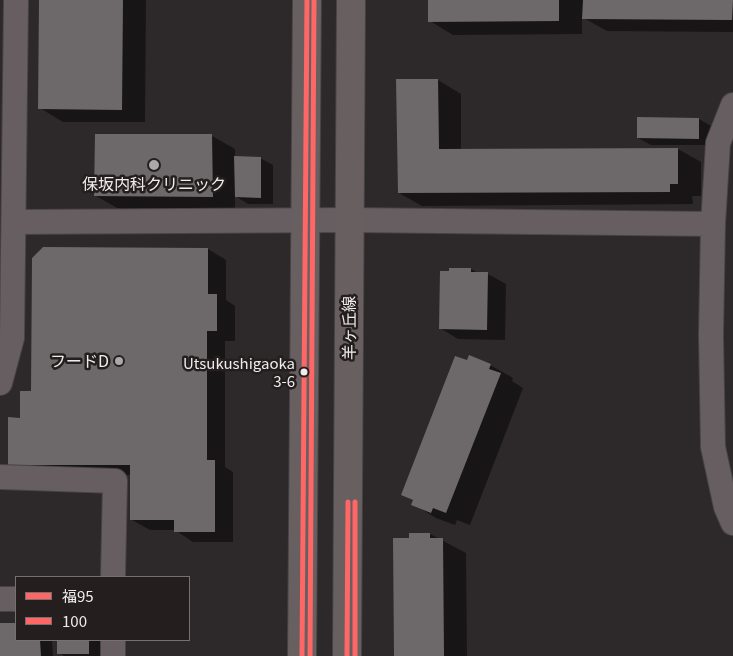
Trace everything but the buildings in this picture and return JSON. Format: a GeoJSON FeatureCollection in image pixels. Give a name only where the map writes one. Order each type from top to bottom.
{"type":"FeatureCollection","features":[{"type":"Feature","properties":{"kind":"main road"},"geometry":{"type":"LineString","coordinates":[[302,656],[307,0]]}},
{"type":"Feature","properties":{"kind":"main road","name":"羊ヶ丘線"},"geometry":{"type":"LineString","coordinates":[[347,656],[351,0]]}},
{"type":"Feature","properties":{"kind":"street"},"geometry":{"type":"LineString","coordinates":[[0,384],[12,338],[16,0]]}},
{"type":"Feature","properties":{"kind":"street"},"geometry":{"type":"LineString","coordinates":[[733,105],[718,143],[713,224],[711,335],[713,446],[726,507],[733,522]]}},
{"type":"Feature","properties":{"kind":"street"},"geometry":{"type":"LineString","coordinates":[[14,222],[350,220],[713,224]]}},
{"type":"Feature","properties":{"kind":"street"},"geometry":{"type":"LineString","coordinates":[[0,477],[115,481],[113,576]]}},
{"type":"Feature","properties":{"kind":"street"},"geometry":{"type":"LineString","coordinates":[[0,599],[15,600]]}},
{"type":"Feature","properties":{"kind":"street"},"geometry":{"type":"LineString","coordinates":[[113,641],[113,656]]}},
{"type":"Feature","properties":{"kind":"transit line","name":"福95"},"geometry":{"type":"LineString","coordinates":[[302,656],[307,0]]}},
{"type":"Feature","properties":{"kind":"transit line","name":"100"},"geometry":{"type":"LineString","coordinates":[[310,656],[314,0]]}},
{"type":"Feature","properties":{"kind":"transit line","name":"福95"},"geometry":{"type":"LineString","coordinates":[[347,656],[348,502]]}},
{"type":"Feature","properties":{"kind":"transit line","name":"100"},"geometry":{"type":"LineString","coordinates":[[355,502],[355,656]]}},
{"type":"Feature","properties":{"kind":"place","name":"保坂内科クリニック"},"geometry":{"type":"Point","coordinates":[154,165]}},
{"type":"Feature","properties":{"kind":"place","name":"フードD"},"geometry":{"type":"Point","coordinates":[119,361]}},
{"type":"Feature","properties":{"kind":"place","name":"Utsukushigaoka 3-6"},"geometry":{"type":"Point","coordinates":[304,372]}}]}
